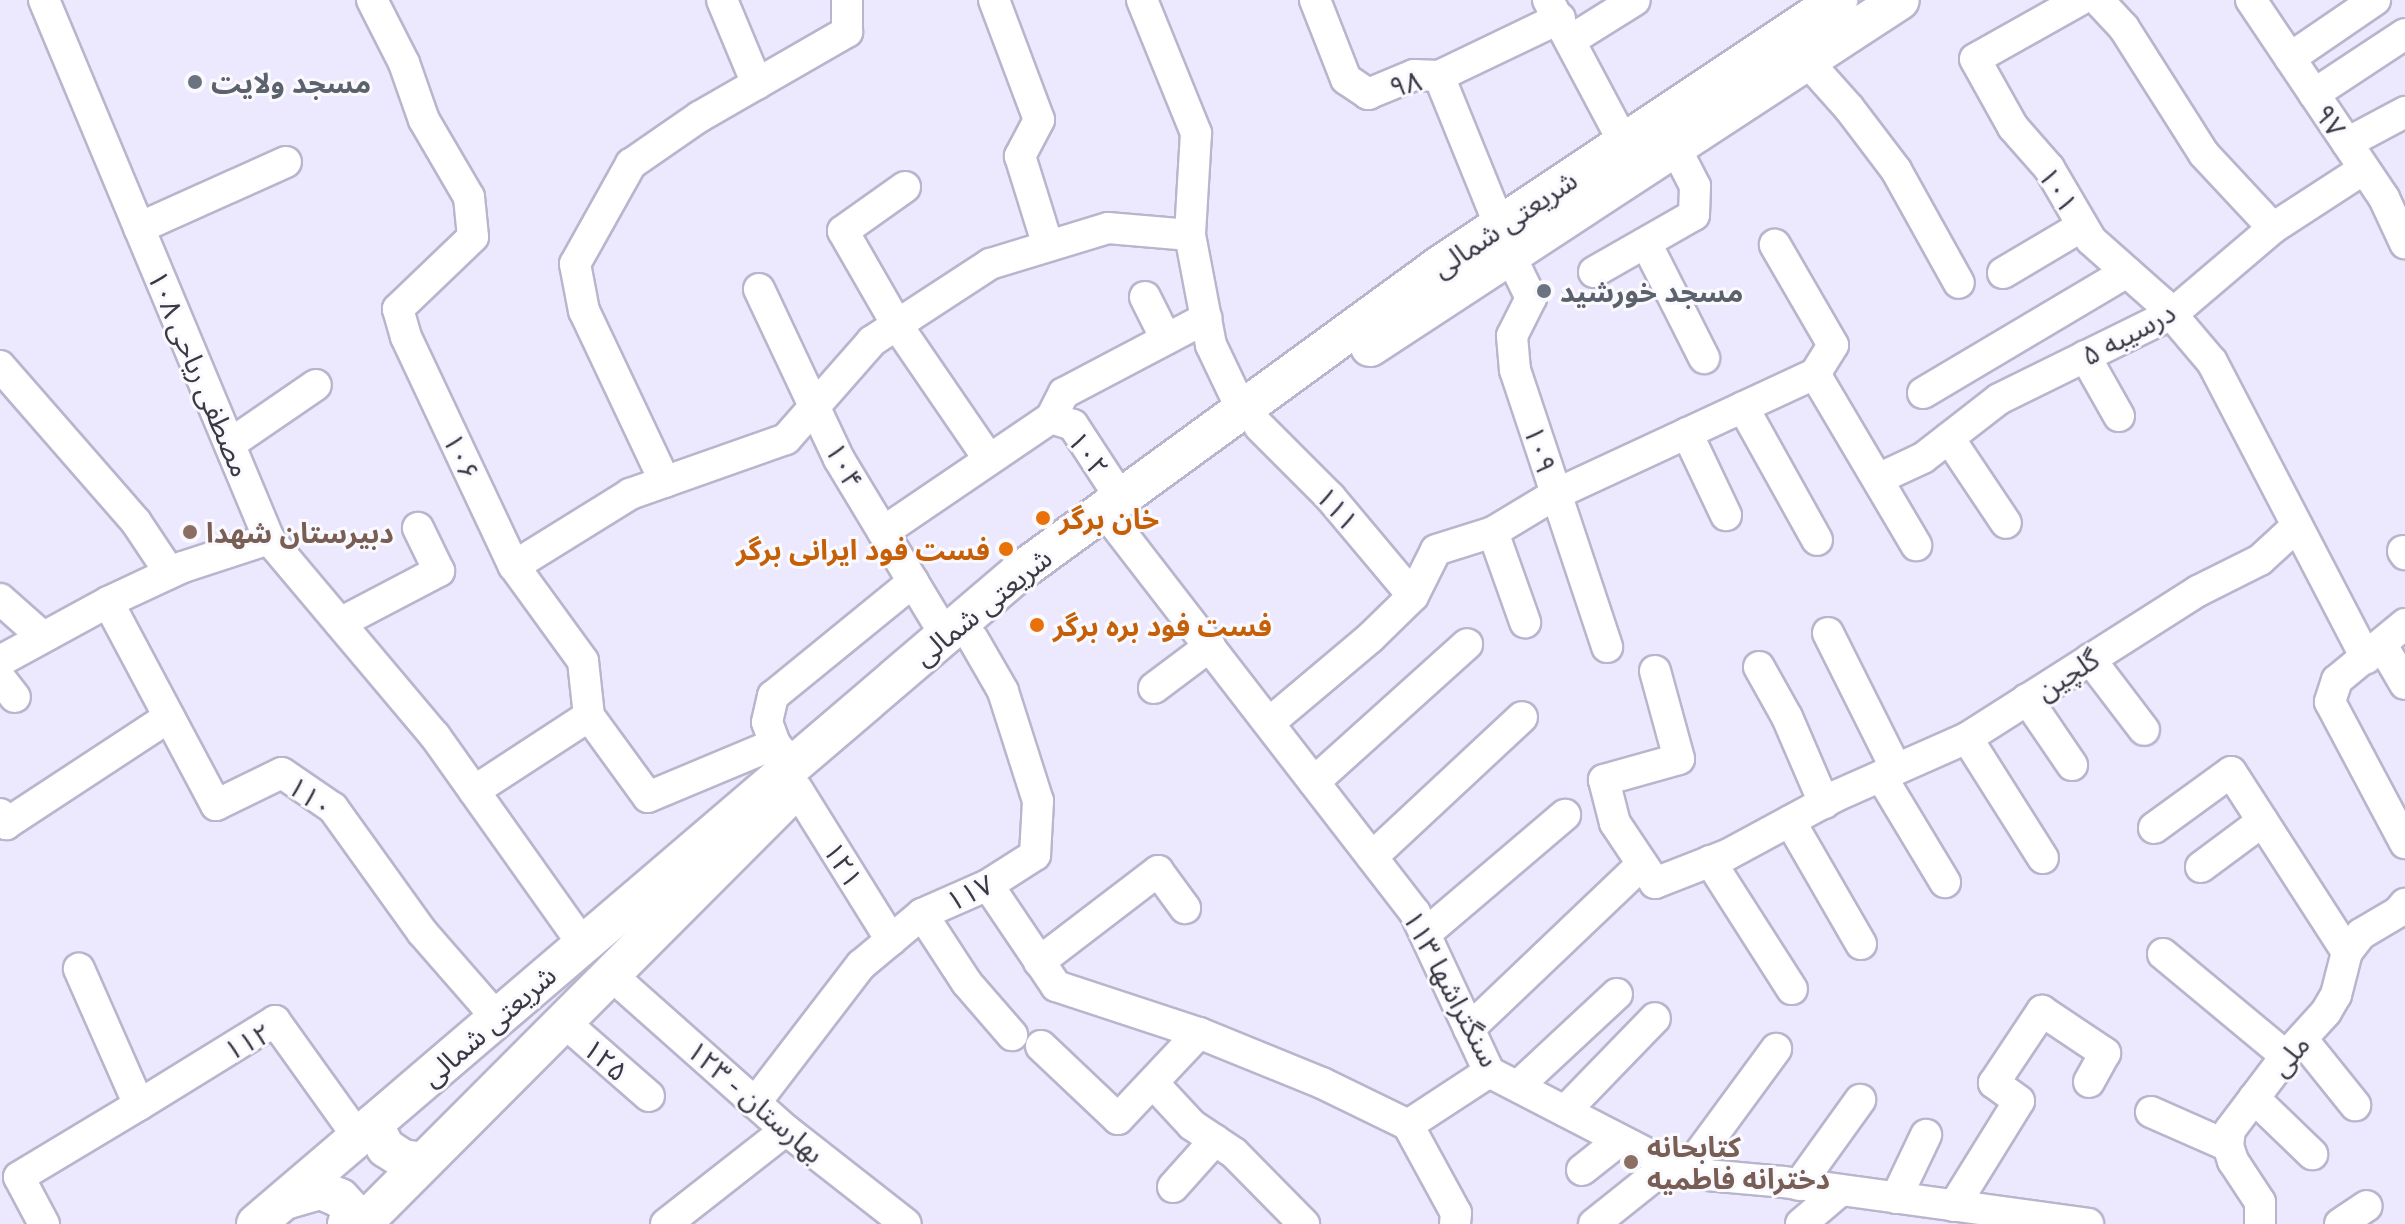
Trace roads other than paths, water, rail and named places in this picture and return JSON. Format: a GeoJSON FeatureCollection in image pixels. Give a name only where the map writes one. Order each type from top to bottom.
{"type":"FeatureCollection","features":[{"type":"Feature","properties":{"kind":"main road","name":"شریعتی شمالی"},"geometry":{"type":"LineString","coordinates":[[1505,240],[1624,143],[1838,0]]}},
{"type":"Feature","properties":{"kind":"main road","name":"شریعتی شمالی"},"geometry":{"type":"LineString","coordinates":[[256,1224],[788,765],[1054,570],[1118,512],[1390,317],[1505,240],[1675,147],[1900,0]]}},
{"type":"Feature","properties":{"kind":"main road","name":"شریعتی شمالی"},"geometry":{"type":"LineString","coordinates":[[362,1224],[610,974],[788,765]]}},
{"type":"Feature","properties":{"kind":"main road"},"geometry":{"type":"LineString","coordinates":[[366,1131],[403,1159],[423,1162]]}},
{"type":"Feature","properties":{"kind":"main road"},"geometry":{"type":"LineString","coordinates":[[285,1200],[321,1190],[340,1198],[352,1211],[347,1224]]}},
{"type":"Feature","properties":{"kind":"street","name":"مصطفی ریاحی ۱۰۸"},"geometry":{"type":"LineString","coordinates":[[44,0],[269,539],[435,736],[583,944]]}},
{"type":"Feature","properties":{"kind":"street","name":"۱۰۶"},"geometry":{"type":"LineString","coordinates":[[372,0],[404,63],[424,120],[469,197],[473,237],[398,309],[406,337],[514,566],[583,661],[589,716],[648,797],[788,765]]}},
{"type":"Feature","properties":{"kind":"street"},"geometry":{"type":"LineString","coordinates":[[722,0],[757,84]]}},
{"type":"Feature","properties":{"kind":"street"},"geometry":{"type":"LineString","coordinates":[[665,482],[584,311],[575,264],[631,164],[699,117],[847,32],[847,0]]}},
{"type":"Feature","properties":{"kind":"street"},"geometry":{"type":"LineString","coordinates":[[994,0],[1039,120],[1020,156],[1048,246]]}},
{"type":"Feature","properties":{"kind":"street","name":"۱۱۱"},"geometry":{"type":"LineString","coordinates":[[1142,0],[1196,133],[1190,235],[1211,345],[1250,417],[1330,497],[1413,596]]}},
{"type":"Feature","properties":{"kind":"street","name":"۹۸"},"geometry":{"type":"LineString","coordinates":[[1315,0],[1346,79],[1368,94],[1414,75],[1439,76],[1505,240]]}},
{"type":"Feature","properties":{"kind":"street"},"geometry":{"type":"LineString","coordinates":[[1439,76],[1560,19],[1635,0]]}},
{"type":"Feature","properties":{"kind":"street","name":"۱۰۱"},"geometry":{"type":"LineString","coordinates":[[2080,0],[1975,59],[2013,127],[2049,168],[2091,240],[2167,309],[2212,362],[2297,526],[2374,652],[2405,684]]}},
{"type":"Feature","properties":{"kind":"street"},"geometry":{"type":"LineString","coordinates":[[2098,0],[2124,28],[2204,154],[2273,228]]}},
{"type":"Feature","properties":{"kind":"street","name":"۹۷"},"geometry":{"type":"LineString","coordinates":[[2251,0],[2384,198],[2405,243]]}},
{"type":"Feature","properties":{"kind":"street"},"geometry":{"type":"LineString","coordinates":[[2290,58],[2375,0]]}},
{"type":"Feature","properties":{"kind":"street"},"geometry":{"type":"LineString","coordinates":[[1560,19],[1624,143]]}},
{"type":"Feature","properties":{"kind":"street"},"geometry":{"type":"LineString","coordinates":[[2314,94],[2405,34]]}},
{"type":"Feature","properties":{"kind":"street"},"geometry":{"type":"LineString","coordinates":[[1807,61],[1849,108],[1896,170],[1959,283]]}},
{"type":"Feature","properties":{"kind":"street"},"geometry":{"type":"LineString","coordinates":[[2347,143],[2405,112]]}},
{"type":"Feature","properties":{"kind":"street"},"geometry":{"type":"LineString","coordinates":[[1594,272],[1694,215],[1695,186],[1675,147]]}},
{"type":"Feature","properties":{"kind":"street"},"geometry":{"type":"LineString","coordinates":[[139,228],[286,162]]}},
{"type":"Feature","properties":{"kind":"street","name":"درسیبه ۵"},"geometry":{"type":"LineString","coordinates":[[1880,478],[1923,458],[1999,399],[2085,356],[2167,309],[2273,228],[2364,169]]}},
{"type":"Feature","properties":{"kind":"street"},"geometry":{"type":"LineString","coordinates":[[905,187],[843,231],[897,325],[988,458]]}},
{"type":"Feature","properties":{"kind":"street"},"geometry":{"type":"LineString","coordinates":[[2003,273],[2082,226]]}},
{"type":"Feature","properties":{"kind":"street"},"geometry":{"type":"LineString","coordinates":[[514,566],[630,494],[786,439],[872,341],[990,264],[1108,228],[1190,235]]}},
{"type":"Feature","properties":{"kind":"street","name":"۱۰۹"},"geometry":{"type":"LineString","coordinates":[[1505,240],[1531,298],[1512,336],[1515,370],[1607,647]]}},
{"type":"Feature","properties":{"kind":"street"},"geometry":{"type":"LineString","coordinates":[[1646,243],[1704,358]]}},
{"type":"Feature","properties":{"kind":"street"},"geometry":{"type":"LineString","coordinates":[[1269,723],[1370,638],[1413,596],[1436,550],[1493,532],[1556,494],[1815,374],[1833,345],[1775,245]]}},
{"type":"Feature","properties":{"kind":"street"},"geometry":{"type":"LineString","coordinates":[[1923,393],[2127,272]]}},
{"type":"Feature","properties":{"kind":"street","name":"۱۰۴"},"geometry":{"type":"LineString","coordinates":[[759,289],[839,459],[913,582],[959,637]]}},
{"type":"Feature","properties":{"kind":"street"},"geometry":{"type":"LineString","coordinates":[[1145,297],[1166,339]]}},
{"type":"Feature","properties":{"kind":"street"},"geometry":{"type":"LineString","coordinates":[[883,532],[1051,418],[1064,393],[1206,318]]}},
{"type":"Feature","properties":{"kind":"street"},"geometry":{"type":"LineString","coordinates":[[2085,356],[2119,416]]}},
{"type":"Feature","properties":{"kind":"street"},"geometry":{"type":"LineString","coordinates":[[0,366],[136,522],[170,573]]}},
{"type":"Feature","properties":{"kind":"street"},"geometry":{"type":"LineString","coordinates":[[1815,374],[1880,478],[1916,545]]}},
{"type":"Feature","properties":{"kind":"street"},"geometry":{"type":"LineString","coordinates":[[230,444],[316,385]]}},
{"type":"Feature","properties":{"kind":"street"},"geometry":{"type":"LineString","coordinates":[[1743,407],[1817,540]]}},
{"type":"Feature","properties":{"kind":"street","name":"۱۰۲"},"geometry":{"type":"LineString","coordinates":[[1051,418],[1073,425],[1118,512]]}},
{"type":"Feature","properties":{"kind":"street"},"geometry":{"type":"LineString","coordinates":[[1687,433],[1726,515]]}},
{"type":"Feature","properties":{"kind":"street"},"geometry":{"type":"LineString","coordinates":[[1949,438],[2006,523]]}},
{"type":"Feature","properties":{"kind":"street","name":"سنگتراشها ۱۱۳"},"geometry":{"type":"LineString","coordinates":[[1118,512],[1210,646],[1415,913],[1489,1072],[1676,1169],[2043,1221],[2088,1224]]}},
{"type":"Feature","properties":{"kind":"street","name":"گلچین"},"geometry":{"type":"LineString","coordinates":[[1642,864],[1655,883],[1710,861],[1824,803],[1967,738],[2198,591],[2260,560],[2297,526]]}},
{"type":"Feature","properties":{"kind":"street"},"geometry":{"type":"LineString","coordinates":[[340,623],[439,571],[418,528]]}},
{"type":"Feature","properties":{"kind":"street"},"geometry":{"type":"LineString","coordinates":[[1493,532],[1525,622]]}},
{"type":"Feature","properties":{"kind":"street"},"geometry":{"type":"LineString","coordinates":[[0,661],[108,602],[170,573],[269,539]]}},
{"type":"Feature","properties":{"kind":"street"},"geometry":{"type":"LineString","coordinates":[[788,765],[767,722],[773,696],[913,582]]}},
{"type":"Feature","properties":{"kind":"street"},"geometry":{"type":"LineString","coordinates":[[0,599],[43,637]]}},
{"type":"Feature","properties":{"kind":"street","name":"۱۱۰"},"geometry":{"type":"LineString","coordinates":[[108,602],[216,805],[282,773],[333,808],[422,932],[497,1018]]}},
{"type":"Feature","properties":{"kind":"street"},"geometry":{"type":"LineString","coordinates":[[2404,838],[2330,702],[2337,680],[2405,624]]}},
{"type":"Feature","properties":{"kind":"street"},"geometry":{"type":"LineString","coordinates":[[1828,633],[1888,773],[1945,882]]}},
{"type":"Feature","properties":{"kind":"street","name":"۱۱۷"},"geometry":{"type":"LineString","coordinates":[[755,1103],[861,965],[922,914],[988,885],[1035,855],[1038,801],[1003,691],[959,637]]}},
{"type":"Feature","properties":{"kind":"street"},"geometry":{"type":"LineString","coordinates":[[1314,782],[1467,644]]}},
{"type":"Feature","properties":{"kind":"street"},"geometry":{"type":"LineString","coordinates":[[1154,688],[1210,646]]}},
{"type":"Feature","properties":{"kind":"street"},"geometry":{"type":"LineString","coordinates":[[2090,659],[2144,730]]}},
{"type":"Feature","properties":{"kind":"street"},"geometry":{"type":"LineString","coordinates":[[1759,667],[1787,717],[1824,803]]}},
{"type":"Feature","properties":{"kind":"street"},"geometry":{"type":"LineString","coordinates":[[1469,1029],[1642,864],[1615,823],[1604,780],[1679,759],[1655,671]]}},
{"type":"Feature","properties":{"kind":"street"},"geometry":{"type":"LineString","coordinates":[[2027,699],[2072,765]]}},
{"type":"Feature","properties":{"kind":"street"},"geometry":{"type":"LineString","coordinates":[[474,791],[589,716]]}},
{"type":"Feature","properties":{"kind":"street"},"geometry":{"type":"LineString","coordinates":[[0,814],[6,824],[169,717]]}},
{"type":"Feature","properties":{"kind":"street"},"geometry":{"type":"LineString","coordinates":[[1372,857],[1522,717]]}},
{"type":"Feature","properties":{"kind":"street"},"geometry":{"type":"LineString","coordinates":[[1967,738],[2043,858]]}},
{"type":"Feature","properties":{"kind":"street","name":"۱۲۱"},"geometry":{"type":"LineString","coordinates":[[788,765],[891,940]]}},
{"type":"Feature","properties":{"kind":"street"},"geometry":{"type":"LineString","coordinates":[[2154,828],[2231,772],[2347,952],[2361,934],[2398,912],[2405,904]]}},
{"type":"Feature","properties":{"kind":"street"},"geometry":{"type":"LineString","coordinates":[[1425,934],[1565,815]]}},
{"type":"Feature","properties":{"kind":"street"},"geometry":{"type":"LineString","coordinates":[[1790,821],[1861,944]]}},
{"type":"Feature","properties":{"kind":"street"},"geometry":{"type":"LineString","coordinates":[[2201,867],[2263,821]]}},
{"type":"Feature","properties":{"kind":"street"},"geometry":{"type":"LineString","coordinates":[[1710,861],[1792,989]]}},
{"type":"Feature","properties":{"kind":"street"},"geometry":{"type":"LineString","coordinates":[[1039,962],[1158,871],[1185,908]]}},
{"type":"Feature","properties":{"kind":"street"},"geometry":{"type":"LineString","coordinates":[[988,885],[1056,986],[1199,1033],[1322,1083],[1408,1125],[1456,1213],[1455,1224]]}},
{"type":"Feature","properties":{"kind":"street"},"geometry":{"type":"LineString","coordinates":[[922,914],[967,983],[1012,1035]]}},
{"type":"Feature","properties":{"kind":"street","name":"ملی"},"geometry":{"type":"LineString","coordinates":[[2228,1146],[2230,1130],[2336,995],[2347,952]]}},
{"type":"Feature","properties":{"kind":"street"},"geometry":{"type":"LineString","coordinates":[[2163,954],[2294,1047],[2355,1105]]}},
{"type":"Feature","properties":{"kind":"street"},"geometry":{"type":"LineString","coordinates":[[44,1224],[19,1177],[139,1105],[79,969]]}},
{"type":"Feature","properties":{"kind":"street","name":"بهارستان - ۱۲۳"},"geometry":{"type":"LineString","coordinates":[[610,974],[786,1130],[906,1224]]}},
{"type":"Feature","properties":{"kind":"street"},"geometry":{"type":"LineString","coordinates":[[1518,1086],[1617,994]]}},
{"type":"Feature","properties":{"kind":"street"},"geometry":{"type":"LineString","coordinates":[[1954,1206],[2019,1101],[1994,1083],[2042,1011],[2105,1053],[2089,1082]]}},
{"type":"Feature","properties":{"kind":"street"},"geometry":{"type":"LineString","coordinates":[[1565,1111],[1655,1018]]}},
{"type":"Feature","properties":{"kind":"street","name":"۱۱۲"},"geometry":{"type":"LineString","coordinates":[[139,1105],[275,1021],[366,1131]]}},
{"type":"Feature","properties":{"kind":"street","name":"۱۲۵"},"geometry":{"type":"LineString","coordinates":[[563,1021],[649,1096]]}},
{"type":"Feature","properties":{"kind":"street"},"geometry":{"type":"LineString","coordinates":[[1041,1046],[1118,1119],[1199,1033]]}},
{"type":"Feature","properties":{"kind":"street"},"geometry":{"type":"LineString","coordinates":[[1594,1224],[1676,1169],[1776,1049]]}},
{"type":"Feature","properties":{"kind":"street"},"geometry":{"type":"LineString","coordinates":[[1408,1125],[1489,1072]]}},
{"type":"Feature","properties":{"kind":"street"},"geometry":{"type":"LineString","coordinates":[[1153,1083],[1192,1125],[1215,1140],[1273,1190],[1304,1224]]}},
{"type":"Feature","properties":{"kind":"street"},"geometry":{"type":"LineString","coordinates":[[2254,1098],[2312,1154]]}},
{"type":"Feature","properties":{"kind":"street"},"geometry":{"type":"LineString","coordinates":[[1799,1185],[1860,1100]]}},
{"type":"Feature","properties":{"kind":"street"},"geometry":{"type":"LineString","coordinates":[[2151,1112],[2228,1146],[2233,1161],[2260,1202],[2260,1224]]}},
{"type":"Feature","properties":{"kind":"street"},"geometry":{"type":"LineString","coordinates":[[666,1224],[786,1130]]}},
{"type":"Feature","properties":{"kind":"street"},"geometry":{"type":"LineString","coordinates":[[1896,1198],[1926,1135]]}},
{"type":"Feature","properties":{"kind":"street"},"geometry":{"type":"LineString","coordinates":[[1173,1187],[1215,1140]]}},
{"type":"Feature","properties":{"kind":"street"},"geometry":{"type":"LineString","coordinates":[[1582,1170],[1620,1140]]}},
{"type":"Feature","properties":{"kind":"street"},"geometry":{"type":"LineString","coordinates":[[1815,1220],[1841,1190]]}},
{"type":"Feature","properties":{"kind":"street"},"geometry":{"type":"LineString","coordinates":[[2340,1224],[2367,1206]]}},
{"type":"Feature","properties":{"kind":"place","name":"مسجد ولایت"},"geometry":{"type":"Point","coordinates":[195,82]}},
{"type":"Feature","properties":{"kind":"place","name":"مسجد خورشید"},"geometry":{"type":"Point","coordinates":[1544,291]}},
{"type":"Feature","properties":{"kind":"place","name":"خان برگر"},"geometry":{"type":"Point","coordinates":[1043,518]}},
{"type":"Feature","properties":{"kind":"place","name":"دبیرستان شهدا"},"geometry":{"type":"Point","coordinates":[190,532]}},
{"type":"Feature","properties":{"kind":"place","name":"فست فود ایرانی برگر"},"geometry":{"type":"Point","coordinates":[1006,549]}},
{"type":"Feature","properties":{"kind":"place","name":"فست فود بره برگر"},"geometry":{"type":"Point","coordinates":[1037,625]}},
{"type":"Feature","properties":{"kind":"place","name":"کتابحانه دخترانه فاطمیه"},"geometry":{"type":"Point","coordinates":[1631,1162]}}]}
